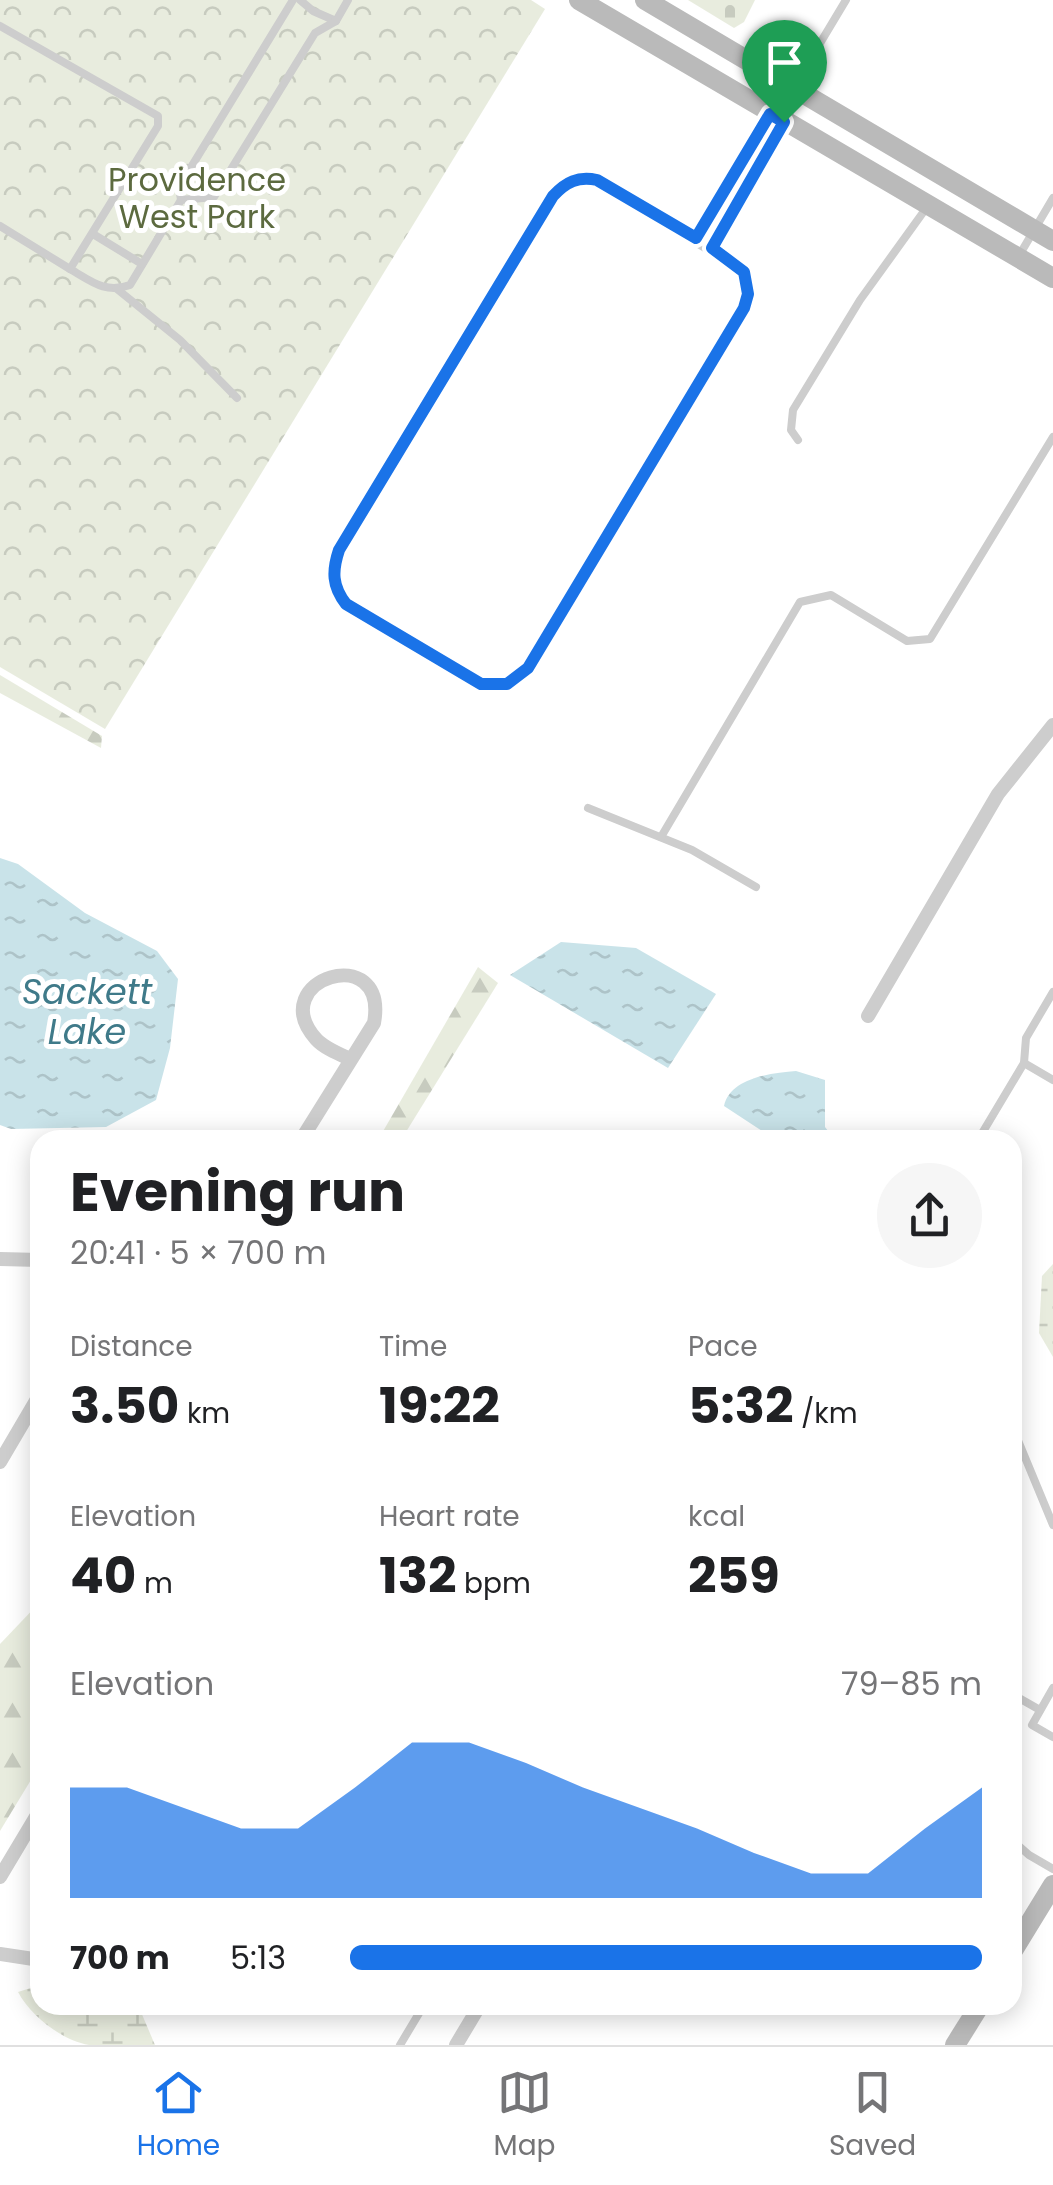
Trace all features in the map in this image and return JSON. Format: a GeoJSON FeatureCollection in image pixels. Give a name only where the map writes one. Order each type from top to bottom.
{"type":"FeatureCollection","features":[{"type":"Feature","properties":{"kind":"main road"},"geometry":{"type":"LineString","coordinates":[[579,0],[1053,278]]}},
{"type":"Feature","properties":{"kind":"main road"},"geometry":{"type":"LineString","coordinates":[[645,0],[1053,241]]}},
{"type":"Feature","properties":{"kind":"main road"},"geometry":{"type":"LineString","coordinates":[[1022,1936],[1053,1885]]}},
{"type":"Feature","properties":{"kind":"main road"},"geometry":{"type":"LineString","coordinates":[[955,2045],[974,2015]]}},
{"type":"Feature","properties":{"kind":"street"},"geometry":{"type":"LineString","coordinates":[[712,248],[793,88]]}},
{"type":"Feature","properties":{"kind":"street"},"geometry":{"type":"LineString","coordinates":[[696,238],[777,118]]}},
{"type":"Feature","properties":{"kind":"street"},"geometry":{"type":"LineString","coordinates":[[585,177],[597,180],[712,248],[744,272],[748,294],[744,308],[538,652],[518,678],[494,686],[481,684],[346,604],[334,579],[339,550],[562,186],[585,177]]}},
{"type":"Feature","properties":{"kind":"street"},"geometry":{"type":"LineString","coordinates":[[868,1016],[998,794],[1053,725]]}},
{"type":"Feature","properties":{"kind":"street"},"geometry":{"type":"LineString","coordinates":[[307,1130],[374,1023],[375,1000],[361,980],[330,976],[310,988],[304,1011],[314,1037],[350,1060]]}},
{"type":"Feature","properties":{"kind":"street"},"geometry":{"type":"LineString","coordinates":[[0,1259],[30,1260]]}},
{"type":"Feature","properties":{"kind":"street"},"geometry":{"type":"LineString","coordinates":[[0,1462],[30,1411]]}},
{"type":"Feature","properties":{"kind":"street"},"geometry":{"type":"LineString","coordinates":[[0,1877],[30,1827]]}},
{"type":"Feature","properties":{"kind":"street"},"geometry":{"type":"LineString","coordinates":[[0,1954],[30,1958]]}},
{"type":"Feature","properties":{"kind":"street"},"geometry":{"type":"LineString","coordinates":[[456,2045],[474,2015]]}},
{"type":"Feature","properties":{"kind":"lane"},"geometry":{"type":"LineString","coordinates":[[0,226],[104,289],[130,284],[182,200],[179,187],[296,0],[336,20]]}},
{"type":"Feature","properties":{"kind":"lane"},"geometry":{"type":"LineString","coordinates":[[182,200],[214,197],[315,34],[336,20],[348,0]]}},
{"type":"Feature","properties":{"kind":"lane"},"geometry":{"type":"LineString","coordinates":[[793,88],[846,0]]}},
{"type":"Feature","properties":{"kind":"lane"},"geometry":{"type":"LineString","coordinates":[[0,26],[158,116],[158,126],[70,268]]}},
{"type":"Feature","properties":{"kind":"lane"},"geometry":{"type":"LineString","coordinates":[[1018,258],[1053,198]]}},
{"type":"Feature","properties":{"kind":"lane"},"geometry":{"type":"LineString","coordinates":[[798,440],[791,430],[793,410],[860,300],[928,206]]}},
{"type":"Feature","properties":{"kind":"lane"},"geometry":{"type":"LineString","coordinates":[[93,234],[142,264]]}},
{"type":"Feature","properties":{"kind":"lane"},"geometry":{"type":"LineString","coordinates":[[117,289],[180,340],[237,398]]}},
{"type":"Feature","properties":{"kind":"lane"},"geometry":{"type":"LineString","coordinates":[[661,836],[800,602],[831,595],[906,640],[930,638],[1053,437]]}},
{"type":"Feature","properties":{"kind":"lane"},"geometry":{"type":"LineString","coordinates":[[588,808],[692,850],[756,887]]}},
{"type":"Feature","properties":{"kind":"lane"},"geometry":{"type":"LineString","coordinates":[[984,1130],[1024,1063],[1026,1038],[1053,992]]}},
{"type":"Feature","properties":{"kind":"lane"},"geometry":{"type":"LineString","coordinates":[[1024,1063],[1053,1080]]}},
{"type":"Feature","properties":{"kind":"lane"},"geometry":{"type":"LineString","coordinates":[[1022,1450],[1053,1525]]}},
{"type":"Feature","properties":{"kind":"lane"},"geometry":{"type":"LineString","coordinates":[[1053,1688],[1032,1724],[1053,1737]]}},
{"type":"Feature","properties":{"kind":"lane"},"geometry":{"type":"LineString","coordinates":[[1022,1700],[1040,1710]]}},
{"type":"Feature","properties":{"kind":"lane"},"geometry":{"type":"LineString","coordinates":[[1022,1849],[1053,1869]]}},
{"type":"Feature","properties":{"kind":"lane"},"geometry":{"type":"LineString","coordinates":[[400,2045],[418,2015]]}},
{"type":"Feature","properties":{"kind":"green space","name":"Providence West Park"},"geometry":{"type":"Polygon","coordinates":[[[0,0],[531,0],[545,9],[105,729],[0,667],[0,0]]]}},
{"type":"Feature","properties":{"kind":"green space"},"geometry":{"type":"Polygon","coordinates":[[[688,0],[755,0],[744,22],[734,28],[688,0]]]}},
{"type":"Feature","properties":{"kind":"green space"},"geometry":{"type":"Polygon","coordinates":[[[0,675],[102,736],[101,748],[0,693],[0,675]]]}},
{"type":"Feature","properties":{"kind":"green space"},"geometry":{"type":"Polygon","coordinates":[[[478,967],[498,983],[407,1130],[384,1130],[478,967]]]}},
{"type":"Feature","properties":{"kind":"green space"},"geometry":{"type":"Polygon","coordinates":[[[1053,1264],[1053,1357],[1039,1333],[1042,1276],[1053,1264]]]}},
{"type":"Feature","properties":{"kind":"green space"},"geometry":{"type":"Polygon","coordinates":[[[30,1612],[30,1782],[0,1831],[0,1644],[30,1612]]]}},
{"type":"Feature","properties":{"kind":"green space"},"geometry":{"type":"Polygon","coordinates":[[[30,1988],[30,2008],[24,2001],[18,1992],[30,1988]]]}},
{"type":"Feature","properties":{"kind":"green space"},"geometry":{"type":"Polygon","coordinates":[[[36,2015],[142,2015],[155,2045],[89,2045],[68,2038],[36,2015]]]}},
{"type":"Feature","properties":{"kind":"water","name":"Sackett Lake"},"geometry":{"type":"Polygon","coordinates":[[[0,858],[18,864],[85,913],[157,951],[178,979],[170,1048],[156,1100],[106,1127],[11,1129],[0,1125],[0,858]]]}},
{"type":"Feature","properties":{"kind":"water"},"geometry":{"type":"Polygon","coordinates":[[[561,942],[636,948],[716,994],[668,1068],[510,975],[561,942]]]}},
{"type":"Feature","properties":{"kind":"water"},"geometry":{"type":"Polygon","coordinates":[[[796,1071],[825,1080],[827,1130],[761,1130],[724,1106],[734,1089],[763,1076],[796,1071]]]}},
{"type":"Feature","properties":{"kind":"route"},"geometry":{"type":"LineString","coordinates":[[770,114],[784,122],[712,248],[744,272],[748,294],[744,308],[528,668],[507,684],[481,684],[346,604],[334,579],[339,550],[562,186],[585,177],[597,180],[696,238],[770,114]]}}]}
